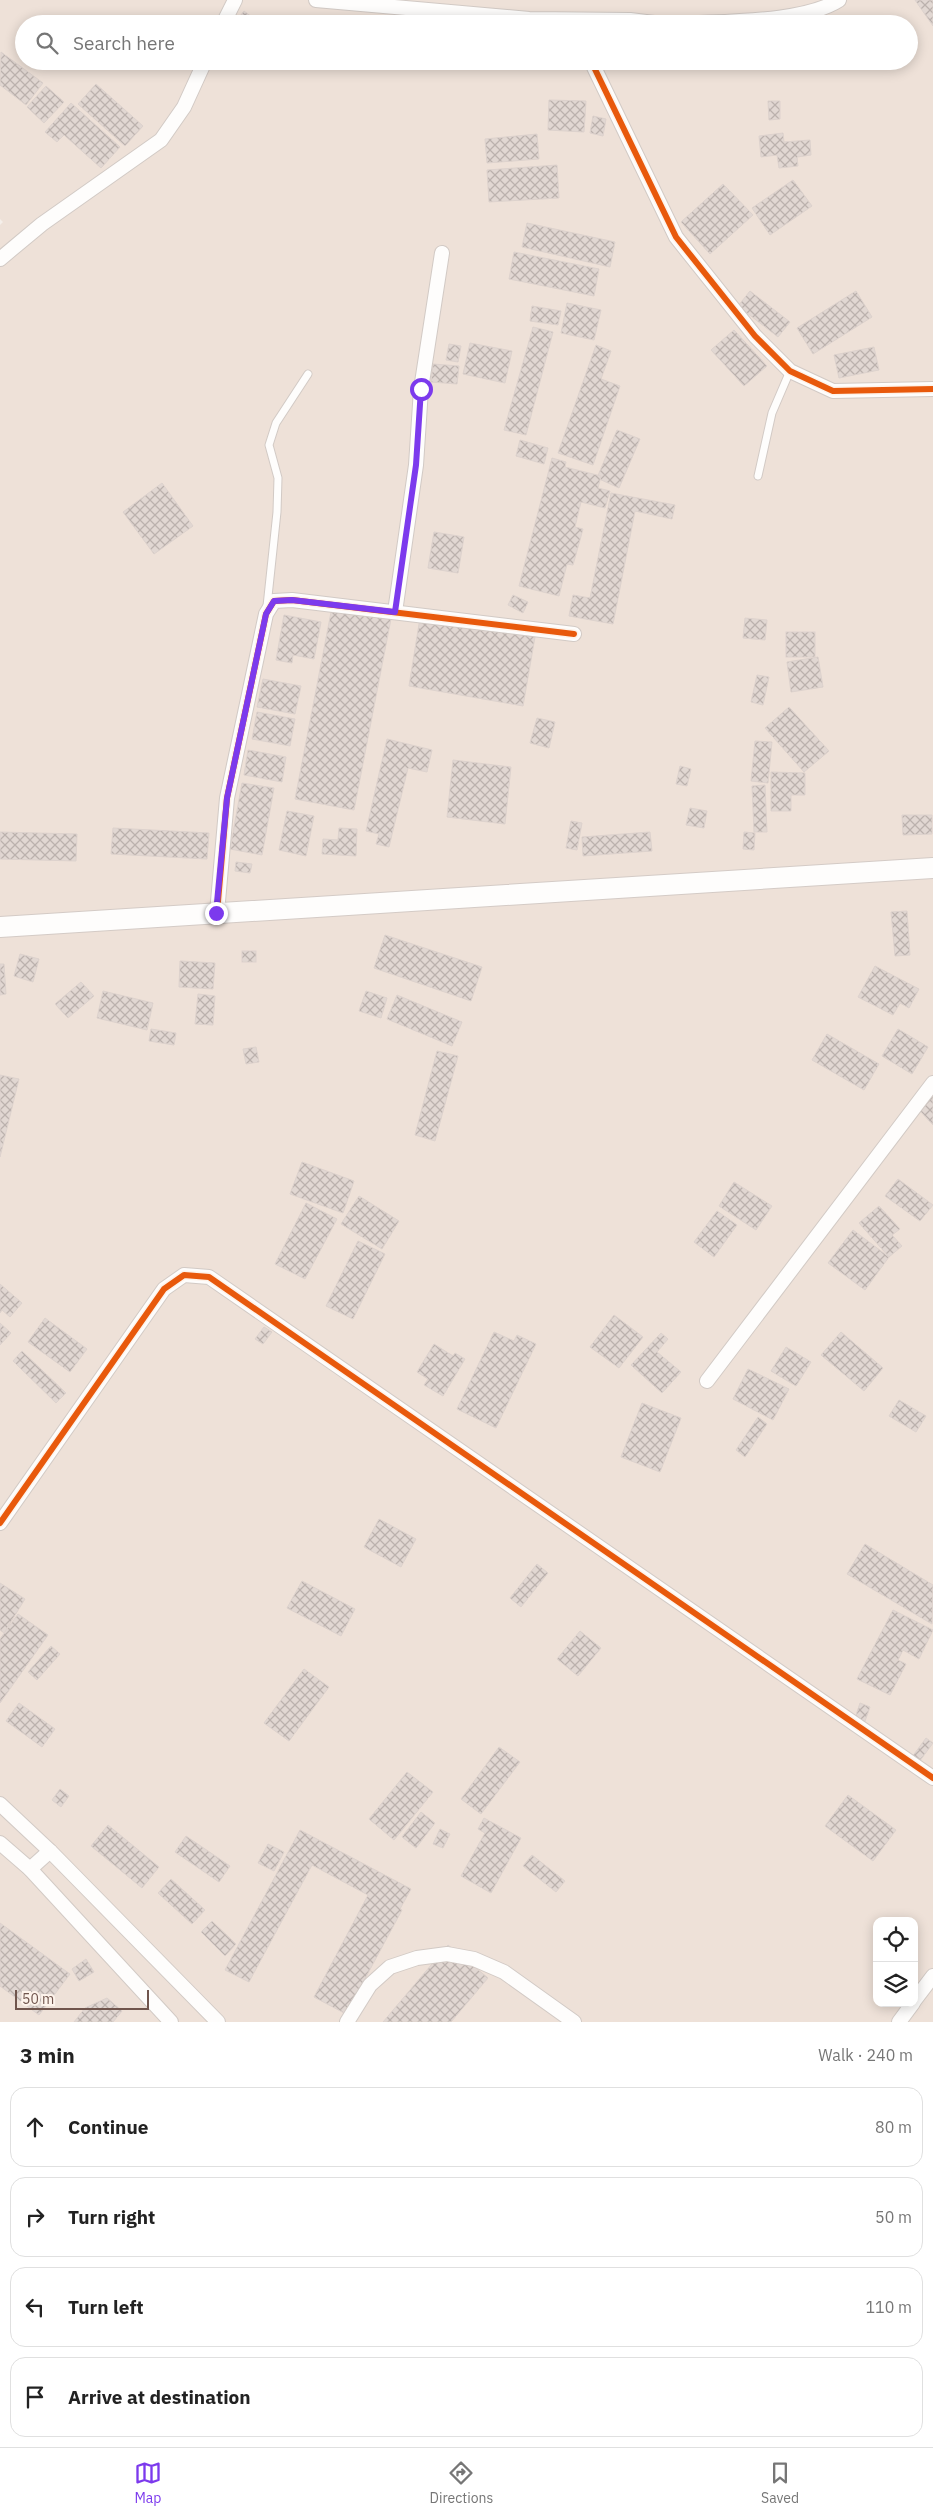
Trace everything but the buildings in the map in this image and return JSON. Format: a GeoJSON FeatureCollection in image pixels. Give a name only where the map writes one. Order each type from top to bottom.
{"type":"FeatureCollection","features":[{"type":"Feature","properties":{"kind":"main road"},"geometry":{"type":"LineString","coordinates":[[0,926],[933,868]]}},
{"type":"Feature","properties":{"kind":"street"},"geometry":{"type":"LineString","coordinates":[[228,15],[235,0]]}},
{"type":"Feature","properties":{"kind":"street"},"geometry":{"type":"LineString","coordinates":[[316,0],[494,15]]}},
{"type":"Feature","properties":{"kind":"street"},"geometry":{"type":"LineString","coordinates":[[794,15],[832,5],[839,0]]}},
{"type":"Feature","properties":{"kind":"street"},"geometry":{"type":"LineString","coordinates":[[0,260],[42,224],[161,140],[184,107],[201,70]]}},
{"type":"Feature","properties":{"kind":"street"},"geometry":{"type":"LineString","coordinates":[[595,70],[676,237],[755,336],[790,371],[833,391],[933,389]]}},
{"type":"Feature","properties":{"kind":"street"},"geometry":{"type":"LineString","coordinates":[[395,612],[416,465],[421,389],[442,253]]}},
{"type":"Feature","properties":{"kind":"street"},"geometry":{"type":"LineString","coordinates":[[216,913],[227,798],[266,614],[274,601],[292,600],[574,634]]}},
{"type":"Feature","properties":{"kind":"street"},"geometry":{"type":"LineString","coordinates":[[707,1382],[933,1083]]}},
{"type":"Feature","properties":{"kind":"street"},"geometry":{"type":"LineString","coordinates":[[0,1523],[164,1289],[184,1275],[208,1277],[933,1778]]}},
{"type":"Feature","properties":{"kind":"street"},"geometry":{"type":"LineString","coordinates":[[0,1804],[50,1851],[218,2022]]}},
{"type":"Feature","properties":{"kind":"street"},"geometry":{"type":"LineString","coordinates":[[0,1843],[30,1869],[171,2022]]}},
{"type":"Feature","properties":{"kind":"street"},"geometry":{"type":"LineString","coordinates":[[30,1869],[50,1851]]}},
{"type":"Feature","properties":{"kind":"street"},"geometry":{"type":"LineString","coordinates":[[347,2022],[370,1985],[390,1967],[417,1958],[447,1954],[474,1959],[504,1972],[574,2022]]}},
{"type":"Feature","properties":{"kind":"street"},"geometry":{"type":"LineString","coordinates":[[918,1997],[933,1976]]}},
{"type":"Feature","properties":{"kind":"street"},"geometry":{"type":"LineString","coordinates":[[899,2022],[910,2007]]}},
{"type":"Feature","properties":{"kind":"lane"},"geometry":{"type":"LineString","coordinates":[[758,476],[772,413],[790,371]]}},
{"type":"Feature","properties":{"kind":"lane"},"geometry":{"type":"LineString","coordinates":[[266,614],[277,512],[278,478],[269,445],[276,423],[308,374]]}},
{"type":"Feature","properties":{"kind":"shaded area"},"geometry":{"type":"Polygon","coordinates":[[[0,0],[933,0],[933,2022],[0,2022],[0,225],[3,222],[0,219],[0,0]]]}},
{"type":"Feature","properties":{"kind":"cycle path"},"geometry":{"type":"LineString","coordinates":[[595,70],[676,237],[755,336],[790,371],[833,391],[933,389]]}},
{"type":"Feature","properties":{"kind":"cycle path"},"geometry":{"type":"LineString","coordinates":[[217,913],[227,798],[266,614],[274,601],[292,600],[574,634]]}},
{"type":"Feature","properties":{"kind":"cycle path"},"geometry":{"type":"LineString","coordinates":[[0,1523],[164,1289],[184,1275],[209,1277],[933,1778]]}},
{"type":"Feature","properties":{"kind":"route"},"geometry":{"type":"LineString","coordinates":[[216,913],[227,798],[266,614],[274,601],[292,600],[395,612],[416,465],[421,389]]}}]}
